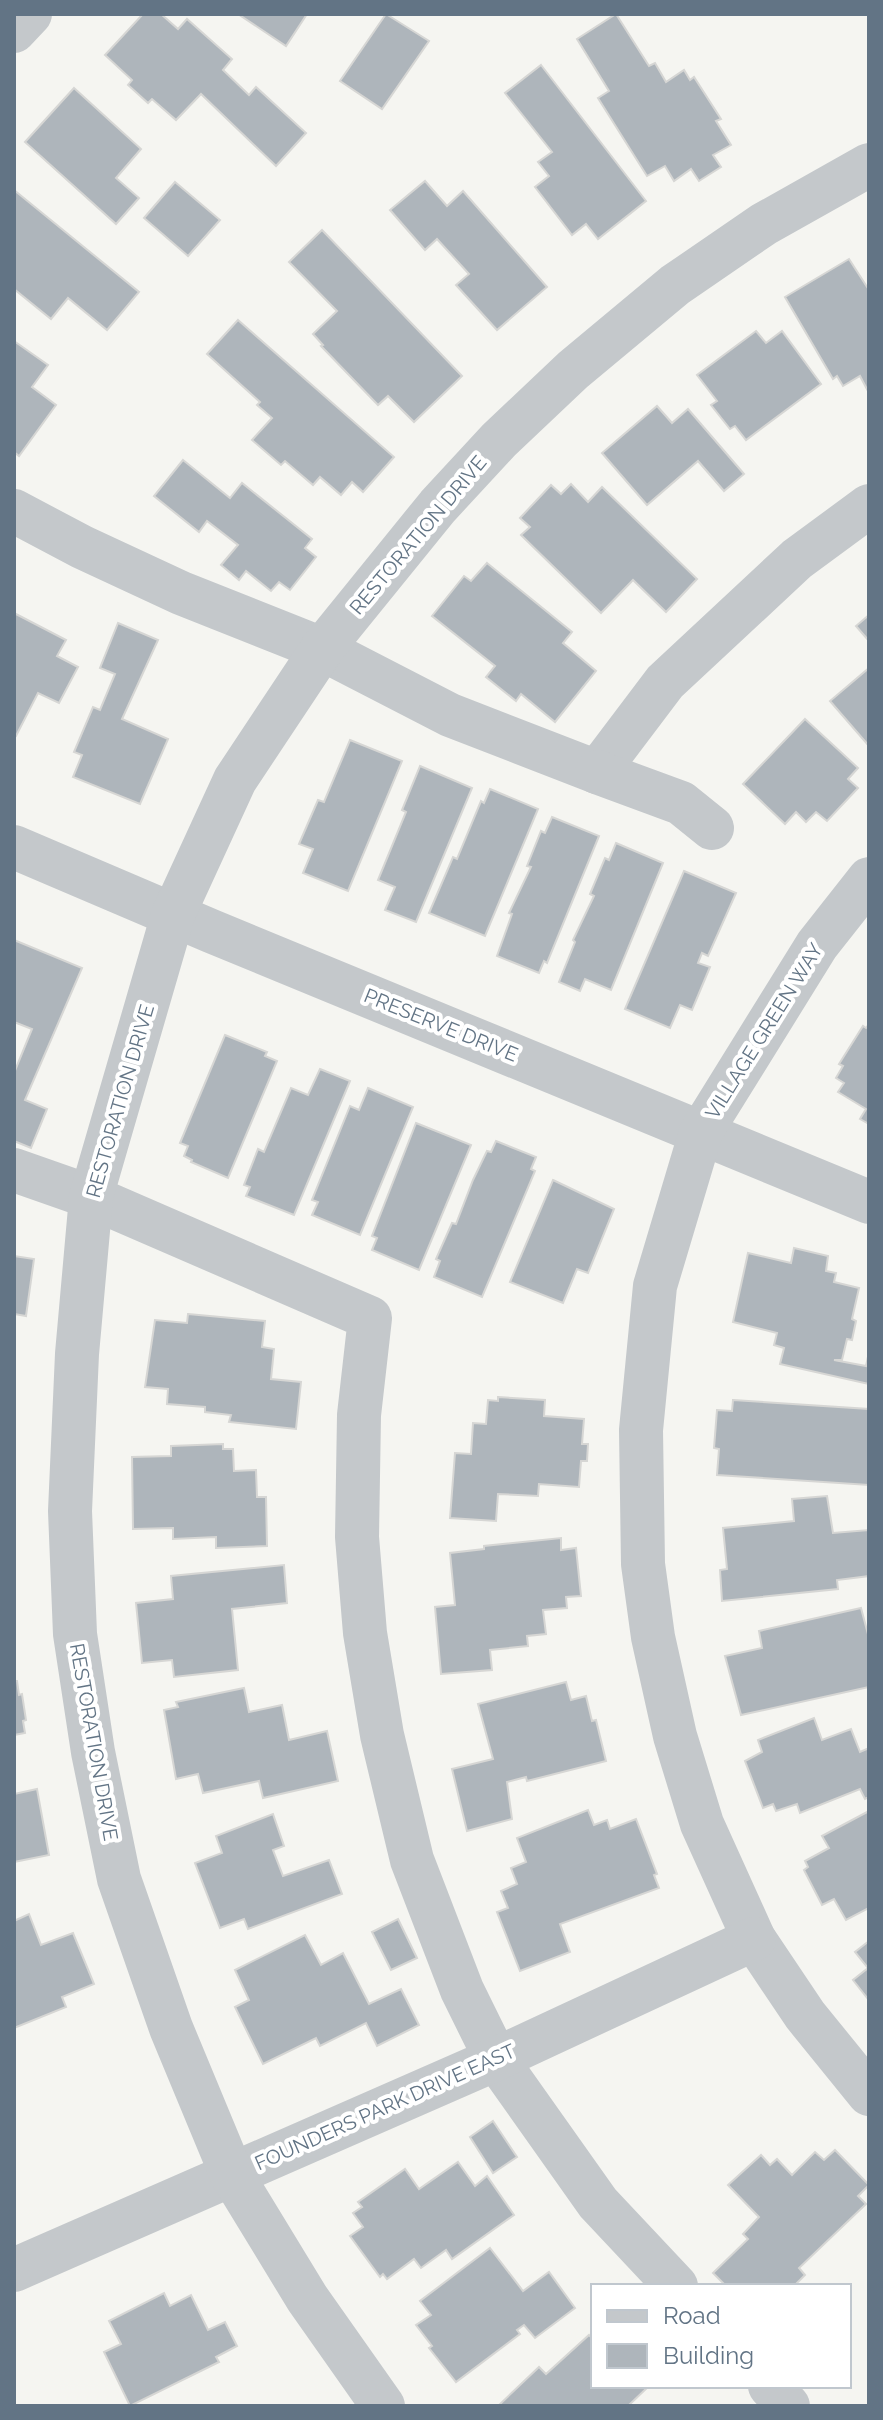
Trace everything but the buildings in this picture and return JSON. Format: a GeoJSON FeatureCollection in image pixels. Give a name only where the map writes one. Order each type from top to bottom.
{"type":"FeatureCollection","features":[{"type":"Feature","properties":{"kind":"street"},"geometry":{"type":"LineString","coordinates":[[14,31],[30,14]]}},
{"type":"Feature","properties":{"kind":"street","name":"RESTORATION DRIVE"},"geometry":{"type":"LineString","coordinates":[[383,2406],[307,2298],[232,2175],[171,2028],[119,1879],[93,1752],[75,1634],[70,1511],[77,1354],[91,1197],[173,915],[235,780],[322,649],[438,506],[499,440],[573,370],[675,285],[764,224],[869,165]]}},
{"type":"Feature","properties":{"kind":"street"},"geometry":{"type":"LineString","coordinates":[[597,772],[665,682],[797,559],[869,506]]}},
{"type":"Feature","properties":{"kind":"street"},"geometry":{"type":"LineString","coordinates":[[14,511],[181,593],[322,649],[450,715],[681,803],[712,828]]}},
{"type":"Feature","properties":{"kind":"street","name":"PRESERVE DRIVE"},"geometry":{"type":"LineString","coordinates":[[14,847],[869,1202]]}},
{"type":"Feature","properties":{"kind":"street","name":"VILLAGE GREEN WAY"},"geometry":{"type":"LineString","coordinates":[[869,879],[817,945],[701,1132],[655,1286],[641,1430],[643,1564],[653,1637],[675,1736],[702,1824],[754,1939],[805,2015],[869,2094]]}},
{"type":"Feature","properties":{"kind":"street"},"geometry":{"type":"LineString","coordinates":[[14,1170],[91,1197],[370,1318],[359,1415],[357,1537],[365,1633],[382,1735],[412,1860],[462,1990],[496,2059],[598,2203],[674,2284]]}},
{"type":"Feature","properties":{"kind":"street","name":"FOUNDERS PARK DRIVE EAST"},"geometry":{"type":"LineString","coordinates":[[14,2270],[496,2059],[754,1939]]}},
{"type":"Feature","properties":{"kind":"street"},"geometry":{"type":"LineString","coordinates":[[772,2388],[788,2406]]}}]}
